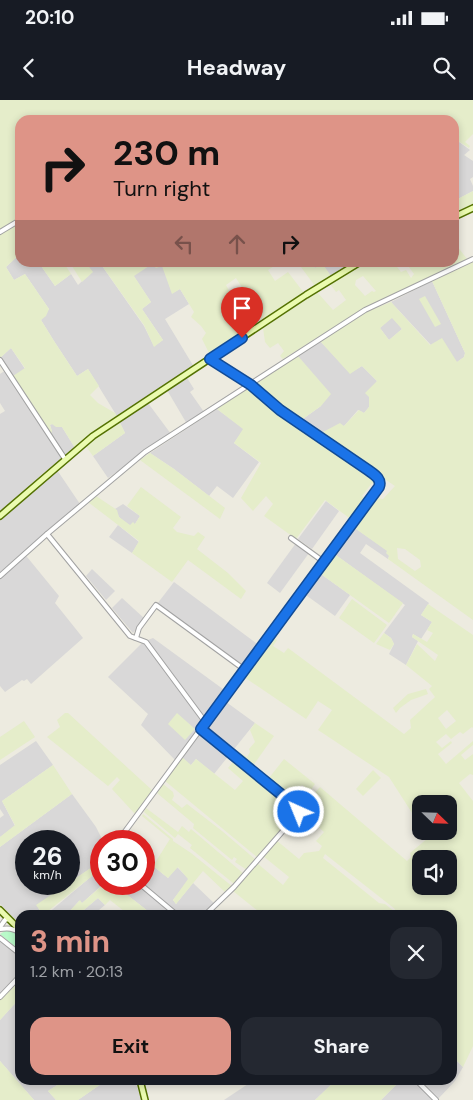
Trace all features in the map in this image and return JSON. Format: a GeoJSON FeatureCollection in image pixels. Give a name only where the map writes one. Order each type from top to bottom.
{"type":"FeatureCollection","features":[{"type":"Feature","properties":{"kind":"street"},"geometry":{"type":"LineString","coordinates":[[459,215],[473,208]]}},
{"type":"Feature","properties":{"kind":"street"},"geometry":{"type":"LineString","coordinates":[[0,232],[15,223]]}},
{"type":"Feature","properties":{"kind":"street"},"geometry":{"type":"LineString","coordinates":[[459,266],[473,259]]}},
{"type":"Feature","properties":{"kind":"street"},"geometry":{"type":"LineString","coordinates":[[0,516],[93,436],[306,295],[352,267]]}},
{"type":"Feature","properties":{"kind":"street"},"geometry":{"type":"LineString","coordinates":[[0,576],[145,452],[365,310],[456,267]]}},
{"type":"Feature","properties":{"kind":"street"},"geometry":{"type":"LineString","coordinates":[[126,830],[379,487],[379,479],[280,410],[251,385],[210,359]]}},
{"type":"Feature","properties":{"kind":"street"},"geometry":{"type":"LineString","coordinates":[[0,360],[65,459]]}},
{"type":"Feature","properties":{"kind":"street"},"geometry":{"type":"LineString","coordinates":[[47,534],[130,636],[146,642],[206,723]]}},
{"type":"Feature","properties":{"kind":"street"},"geometry":{"type":"LineString","coordinates":[[291,538],[324,562]]}},
{"type":"Feature","properties":{"kind":"street"},"geometry":{"type":"LineString","coordinates":[[136,638],[139,628],[156,605],[245,670]]}},
{"type":"Feature","properties":{"kind":"street"},"geometry":{"type":"LineString","coordinates":[[201,729],[299,810],[296,816],[234,887],[210,910]]}},
{"type":"Feature","properties":{"kind":"street"},"geometry":{"type":"LineString","coordinates":[[153,895],[171,910]]}},
{"type":"Feature","properties":{"kind":"street"},"geometry":{"type":"LineString","coordinates":[[0,910],[15,926]]}},
{"type":"Feature","properties":{"kind":"street"},"geometry":{"type":"LineString","coordinates":[[0,928],[8,919]]}},
{"type":"Feature","properties":{"kind":"street"},"geometry":{"type":"LineString","coordinates":[[0,928],[15,929]]}},
{"type":"Feature","properties":{"kind":"street"},"geometry":{"type":"LineString","coordinates":[[0,938],[15,950]]}},
{"type":"Feature","properties":{"kind":"street"},"geometry":{"type":"LineString","coordinates":[[0,997],[15,981]]}},
{"type":"Feature","properties":{"kind":"street"},"geometry":{"type":"LineString","coordinates":[[141,1085],[145,1100]]}},
{"type":"Feature","properties":{"kind":"street"},"geometry":{"type":"LineString","coordinates":[[421,1085],[436,1100]]}},
{"type":"Feature","properties":{"kind":"shaded area"},"geometry":{"type":"Polygon","coordinates":[[[459,142],[470,150],[464,155],[473,161],[473,177],[470,179],[473,191],[459,198],[459,142]]]}},
{"type":"Feature","properties":{"kind":"shaded area"},"geometry":{"type":"Polygon","coordinates":[[[15,259],[15,267],[42,267],[55,286],[71,274],[78,285],[92,272],[89,267],[103,267],[144,326],[154,346],[163,340],[142,309],[151,302],[133,275],[147,267],[163,267],[172,293],[180,289],[189,304],[165,319],[194,367],[184,373],[194,389],[190,392],[204,412],[187,424],[167,390],[148,403],[171,434],[108,478],[93,456],[125,433],[88,369],[77,376],[54,341],[41,320],[49,309],[25,274],[14,280],[6,267],[15,259]]]}},
{"type":"Feature","properties":{"kind":"shaded area"},"geometry":{"type":"Polygon","coordinates":[[[324,267],[347,267],[331,276],[324,267]]]}},
{"type":"Feature","properties":{"kind":"shaded area"},"geometry":{"type":"Polygon","coordinates":[[[432,281],[465,353],[464,357],[457,362],[431,345],[391,302],[432,281]]]}},
{"type":"Feature","properties":{"kind":"shaded area"},"geometry":{"type":"Polygon","coordinates":[[[392,317],[402,329],[389,340],[380,328],[392,317]]]}},
{"type":"Feature","properties":{"kind":"shaded area"},"geometry":{"type":"Polygon","coordinates":[[[320,341],[350,373],[362,366],[377,381],[369,397],[369,407],[364,413],[358,410],[344,426],[323,432],[321,436],[300,421],[321,406],[298,356],[320,341]]]}},
{"type":"Feature","properties":{"kind":"shaded area"},"geometry":{"type":"Polygon","coordinates":[[[11,348],[25,369],[14,376],[52,431],[50,425],[52,424],[62,427],[75,448],[41,475],[0,513],[0,414],[5,411],[0,403],[0,374],[6,370],[0,358],[11,348]]]}},
{"type":"Feature","properties":{"kind":"shaded area"},"geometry":{"type":"Polygon","coordinates":[[[217,409],[244,429],[234,443],[259,462],[233,498],[217,486],[209,496],[150,453],[217,409]]]}},
{"type":"Feature","properties":{"kind":"shaded area"},"geometry":{"type":"Polygon","coordinates":[[[57,470],[80,504],[23,552],[59,596],[55,603],[83,638],[31,684],[27,679],[22,680],[5,692],[0,686],[0,519],[57,470]]]}},
{"type":"Feature","properties":{"kind":"shaded area"},"geometry":{"type":"Polygon","coordinates":[[[326,501],[339,511],[312,549],[298,539],[326,501]]]}},
{"type":"Feature","properties":{"kind":"shaded area"},"geometry":{"type":"Polygon","coordinates":[[[123,504],[140,516],[135,524],[130,526],[119,517],[115,509],[123,504]]]}},
{"type":"Feature","properties":{"kind":"shaded area"},"geometry":{"type":"Polygon","coordinates":[[[118,525],[139,542],[132,553],[109,537],[118,525]]]}},
{"type":"Feature","properties":{"kind":"shaded area"},"geometry":{"type":"Polygon","coordinates":[[[352,526],[388,551],[389,556],[388,559],[366,544],[360,553],[429,603],[421,615],[432,622],[421,639],[413,634],[412,637],[418,641],[406,665],[389,654],[394,644],[391,638],[384,633],[405,605],[333,553],[352,526]]]}},
{"type":"Feature","properties":{"kind":"shaded area"},"geometry":{"type":"Polygon","coordinates":[[[296,543],[309,553],[280,593],[267,583],[296,543]]]}},
{"type":"Feature","properties":{"kind":"shaded area"},"geometry":{"type":"Polygon","coordinates":[[[92,569],[115,591],[106,600],[86,576],[92,569]]]}},
{"type":"Feature","properties":{"kind":"shaded area"},"geometry":{"type":"Polygon","coordinates":[[[318,572],[350,595],[335,616],[303,593],[318,572]]]}},
{"type":"Feature","properties":{"kind":"shaded area"},"geometry":{"type":"Polygon","coordinates":[[[174,582],[260,646],[244,668],[157,604],[174,582]]]}},
{"type":"Feature","properties":{"kind":"shaded area"},"geometry":{"type":"Polygon","coordinates":[[[122,598],[145,619],[133,633],[112,608],[122,598]]]}},
{"type":"Feature","properties":{"kind":"shaded area"},"geometry":{"type":"Polygon","coordinates":[[[153,638],[227,692],[222,699],[255,723],[214,774],[196,759],[191,765],[178,763],[141,725],[148,714],[108,677],[143,642],[153,638]]]}},
{"type":"Feature","properties":{"kind":"shaded area"},"geometry":{"type":"Polygon","coordinates":[[[36,741],[53,765],[2,801],[15,826],[0,837],[0,818],[4,815],[0,809],[0,765],[36,741]]]}},
{"type":"Feature","properties":{"kind":"shaded area"},"geometry":{"type":"Polygon","coordinates":[[[72,794],[98,830],[90,830],[90,869],[80,875],[80,830],[23,830],[72,794]]]}},
{"type":"Feature","properties":{"kind":"shaded area"},"geometry":{"type":"Polygon","coordinates":[[[15,836],[15,895],[52,895],[37,905],[40,910],[15,910],[15,919],[0,904],[0,847],[15,836]]]}},
{"type":"Feature","properties":{"kind":"shaded area"},"geometry":{"type":"Polygon","coordinates":[[[177,867],[189,879],[173,900],[176,904],[193,883],[217,906],[214,910],[147,910],[127,895],[155,895],[155,868],[168,878],[177,867]]]}},
{"type":"Feature","properties":{"kind":"shaded area"},"geometry":{"type":"Polygon","coordinates":[[[90,878],[91,895],[82,903],[79,901],[71,910],[52,910],[70,895],[80,895],[80,886],[90,878]]]}},
{"type":"Feature","properties":{"kind":"shaded area"},"geometry":{"type":"Polygon","coordinates":[[[98,898],[105,905],[99,910],[84,910],[98,898]]]}},
{"type":"Feature","properties":{"kind":"shaded area"},"geometry":{"type":"Polygon","coordinates":[[[0,941],[15,953],[15,983],[0,998],[0,941]]]}},
{"type":"Feature","properties":{"kind":"shaded area"},"geometry":{"type":"Polygon","coordinates":[[[15,1004],[15,1078],[0,1061],[0,1020],[15,1004]]]}},
{"type":"Feature","properties":{"kind":"shaded area"},"geometry":{"type":"Polygon","coordinates":[[[457,1061],[463,1067],[457,1078],[457,1061]]]}},
{"type":"Feature","properties":{"kind":"shaded area"},"geometry":{"type":"Polygon","coordinates":[[[21,1085],[57,1085],[48,1091],[56,1100],[34,1100],[21,1085]]]}},
{"type":"Feature","properties":{"kind":"shaded area"},"geometry":{"type":"Polygon","coordinates":[[[100,1085],[136,1085],[141,1100],[78,1100],[100,1085]]]}},
{"type":"Feature","properties":{"kind":"shaded area"},"geometry":{"type":"Polygon","coordinates":[[[246,1085],[331,1085],[315,1100],[224,1100],[246,1085]]]}},
{"type":"Feature","properties":{"kind":"shaded area"},"geometry":{"type":"Polygon","coordinates":[[[396,1085],[451,1085],[439,1100],[381,1100],[396,1085]]]}},
{"type":"Feature","properties":{"kind":"green space"},"geometry":{"type":"Polygon","coordinates":[[[0,100],[473,100],[473,134],[465,142],[470,146],[469,148],[459,142],[459,115],[15,115],[15,259],[6,267],[14,280],[25,274],[49,309],[46,316],[41,320],[54,341],[77,376],[88,369],[99,386],[90,395],[98,403],[115,413],[117,417],[75,448],[62,427],[50,425],[51,434],[25,395],[13,376],[25,368],[11,348],[0,358],[0,100]]]}},
{"type":"Feature","properties":{"kind":"green space"},"geometry":{"type":"Polygon","coordinates":[[[473,191],[473,206],[459,212],[459,198],[473,191]]]}},
{"type":"Feature","properties":{"kind":"green space"},"geometry":{"type":"Polygon","coordinates":[[[459,249],[467,259],[459,263],[459,249]]]}},
{"type":"Feature","properties":{"kind":"green space"},"geometry":{"type":"Polygon","coordinates":[[[473,262],[473,620],[388,559],[387,551],[356,529],[376,498],[383,499],[395,486],[321,436],[323,432],[340,423],[344,426],[359,410],[364,413],[369,407],[369,397],[365,393],[377,381],[362,366],[350,374],[320,341],[366,312],[391,302],[430,345],[442,338],[457,362],[464,357],[465,353],[432,281],[473,262]],[[392,318],[380,328],[389,340],[402,329],[392,318]],[[397,548],[398,559],[415,571],[421,567],[420,560],[405,549],[397,548]]]}},
{"type":"Feature","properties":{"kind":"green space"},"geometry":{"type":"Polygon","coordinates":[[[42,267],[67,267],[71,274],[55,286],[42,267]]]}},
{"type":"Feature","properties":{"kind":"green space"},"geometry":{"type":"Polygon","coordinates":[[[73,267],[89,267],[93,272],[82,282],[73,267]]]}},
{"type":"Feature","properties":{"kind":"green space"},"geometry":{"type":"Polygon","coordinates":[[[103,267],[148,267],[134,276],[151,302],[142,309],[163,340],[154,347],[144,325],[103,267]]]}},
{"type":"Feature","properties":{"kind":"green space"},"geometry":{"type":"Polygon","coordinates":[[[162,267],[273,267],[268,270],[275,281],[288,272],[304,293],[263,321],[236,278],[226,285],[231,294],[226,299],[234,311],[239,306],[241,300],[248,305],[257,324],[210,355],[202,339],[206,333],[191,317],[194,312],[180,289],[172,294],[162,267]]]}},
{"type":"Feature","properties":{"kind":"green space"},"geometry":{"type":"Polygon","coordinates":[[[301,267],[325,267],[331,276],[315,286],[301,267]]]}},
{"type":"Feature","properties":{"kind":"green space"},"geometry":{"type":"Polygon","coordinates":[[[357,267],[397,267],[401,272],[406,270],[411,278],[414,274],[409,267],[450,267],[365,308],[283,359],[280,356],[284,351],[278,343],[270,348],[265,342],[263,328],[317,292],[333,310],[346,300],[339,290],[336,292],[330,284],[357,267]],[[363,276],[356,280],[355,285],[365,296],[372,291],[376,291],[363,276]]]}},
{"type":"Feature","properties":{"kind":"green space"},"geometry":{"type":"Polygon","coordinates":[[[425,296],[441,324],[435,327],[419,299],[425,296]]]}},
{"type":"Feature","properties":{"kind":"green space"},"geometry":{"type":"Polygon","coordinates":[[[298,356],[331,394],[321,406],[300,421],[253,385],[298,356]]]}},
{"type":"Feature","properties":{"kind":"green space"},"geometry":{"type":"Polygon","coordinates":[[[249,387],[338,450],[379,482],[377,485],[372,483],[362,496],[367,500],[352,520],[325,500],[296,539],[264,516],[273,504],[266,496],[253,511],[241,498],[261,463],[234,443],[243,429],[217,409],[249,387]]]}},
{"type":"Feature","properties":{"kind":"green space"},"geometry":{"type":"Polygon","coordinates":[[[119,421],[125,433],[93,456],[85,445],[119,421]]]}},
{"type":"Feature","properties":{"kind":"green space"},"geometry":{"type":"Polygon","coordinates":[[[150,453],[225,508],[220,519],[140,460],[150,453]]]}},
{"type":"Feature","properties":{"kind":"green space"},"geometry":{"type":"Polygon","coordinates":[[[141,487],[181,517],[173,528],[177,532],[194,536],[198,532],[205,537],[197,549],[228,573],[246,591],[241,599],[188,560],[172,582],[132,553],[139,541],[88,502],[96,496],[117,510],[119,517],[130,525],[133,522],[135,524],[140,516],[127,506],[141,487]]]}},
{"type":"Feature","properties":{"kind":"green space"},"geometry":{"type":"Polygon","coordinates":[[[333,553],[403,603],[389,623],[318,572],[333,553]]]}},
{"type":"Feature","properties":{"kind":"green space"},"geometry":{"type":"Polygon","coordinates":[[[352,599],[387,625],[374,643],[339,618],[352,599]]]}},
{"type":"Feature","properties":{"kind":"green space"},"geometry":{"type":"Polygon","coordinates":[[[428,604],[473,635],[473,728],[463,734],[460,732],[451,739],[446,734],[436,742],[442,748],[451,741],[452,743],[438,754],[446,764],[473,741],[473,745],[461,755],[465,760],[473,754],[473,775],[470,774],[459,783],[473,801],[473,1046],[463,1067],[457,1061],[457,910],[394,910],[325,854],[323,858],[379,903],[385,904],[393,910],[257,910],[233,891],[257,863],[283,885],[289,877],[263,856],[276,840],[299,859],[304,853],[319,851],[322,846],[316,841],[324,832],[301,812],[301,808],[320,787],[407,861],[411,857],[410,853],[412,851],[412,895],[457,895],[457,850],[414,850],[426,840],[458,840],[458,795],[412,795],[412,813],[389,777],[318,730],[332,710],[318,701],[306,719],[244,677],[272,637],[277,640],[273,646],[284,653],[288,648],[404,734],[411,728],[410,720],[435,697],[429,689],[432,686],[406,665],[417,644],[435,661],[438,655],[412,637],[413,634],[427,642],[433,633],[427,630],[432,622],[421,615],[428,604]],[[447,710],[438,718],[446,729],[456,721],[447,710]]]}},
{"type":"Feature","properties":{"kind":"green space"},"geometry":{"type":"Polygon","coordinates":[[[384,633],[391,638],[394,644],[390,650],[376,644],[384,633]]]}},
{"type":"Feature","properties":{"kind":"green space"},"geometry":{"type":"Polygon","coordinates":[[[426,689],[428,694],[411,700],[396,713],[393,708],[408,694],[426,689]]]}},
{"type":"Feature","properties":{"kind":"green space"},"geometry":{"type":"Polygon","coordinates":[[[65,713],[68,713],[153,791],[135,814],[112,789],[120,780],[117,777],[108,786],[47,737],[60,727],[57,720],[65,713]]]}},
{"type":"Feature","properties":{"kind":"green space"},"geometry":{"type":"Polygon","coordinates":[[[177,713],[195,729],[185,740],[168,724],[177,713]]]}},
{"type":"Feature","properties":{"kind":"green space"},"geometry":{"type":"Polygon","coordinates":[[[24,721],[35,737],[0,760],[0,737],[24,721]]]}},
{"type":"Feature","properties":{"kind":"green space"},"geometry":{"type":"Polygon","coordinates":[[[255,723],[274,736],[250,770],[265,783],[284,759],[315,784],[310,791],[302,785],[288,802],[299,811],[258,858],[165,781],[182,757],[191,765],[196,759],[235,790],[243,781],[228,768],[237,757],[231,752],[234,749],[247,757],[250,752],[249,749],[255,742],[250,730],[255,723]]]}},
{"type":"Feature","properties":{"kind":"green space"},"geometry":{"type":"Polygon","coordinates":[[[53,765],[72,794],[23,830],[15,830],[15,836],[0,847],[0,837],[15,825],[2,801],[53,765]]]}},
{"type":"Feature","properties":{"kind":"green space"},"geometry":{"type":"Polygon","coordinates":[[[373,770],[381,778],[363,796],[356,789],[373,770]]]}},
{"type":"Feature","properties":{"kind":"green space"},"geometry":{"type":"Polygon","coordinates":[[[163,784],[173,792],[172,800],[182,808],[187,804],[256,860],[247,870],[235,862],[237,859],[234,857],[232,860],[193,828],[194,824],[157,793],[163,784]]]}},
{"type":"Feature","properties":{"kind":"green space"},"geometry":{"type":"Polygon","coordinates":[[[146,808],[178,832],[182,826],[189,832],[191,829],[244,874],[236,884],[233,883],[190,848],[192,845],[178,834],[175,838],[144,812],[146,808]]]}},
{"type":"Feature","properties":{"kind":"green space"},"geometry":{"type":"Polygon","coordinates":[[[143,814],[173,841],[233,887],[226,893],[203,871],[176,904],[173,900],[188,879],[178,867],[168,878],[155,868],[155,863],[170,839],[142,816],[143,814]]]}},
{"type":"Feature","properties":{"kind":"green space"},"geometry":{"type":"Polygon","coordinates":[[[90,868],[90,878],[80,886],[80,875],[90,868]]]}},
{"type":"Feature","properties":{"kind":"green space"},"geometry":{"type":"Polygon","coordinates":[[[51,895],[68,895],[49,910],[40,910],[36,905],[51,895]]]}},
{"type":"Feature","properties":{"kind":"green space"},"geometry":{"type":"Polygon","coordinates":[[[91,895],[127,895],[147,910],[123,910],[110,900],[105,905],[98,898],[84,910],[71,910],[80,900],[82,903],[91,895]]]}},
{"type":"Feature","properties":{"kind":"green space"},"geometry":{"type":"Polygon","coordinates":[[[5,931],[15,932],[15,947],[0,934],[5,931]]]}},
{"type":"Feature","properties":{"kind":"green space"},"geometry":{"type":"Polygon","coordinates":[[[15,982],[15,1004],[0,1020],[0,998],[15,982]]]}},
{"type":"Feature","properties":{"kind":"green space"},"geometry":{"type":"Polygon","coordinates":[[[0,1061],[15,1078],[15,1085],[21,1085],[34,1100],[0,1100],[0,1061]]]}},
{"type":"Feature","properties":{"kind":"green space"},"geometry":{"type":"Polygon","coordinates":[[[57,1085],[100,1085],[78,1100],[56,1100],[48,1091],[57,1085]]]}},
{"type":"Feature","properties":{"kind":"green space"},"geometry":{"type":"Polygon","coordinates":[[[331,1085],[396,1085],[381,1100],[315,1100],[331,1085]]]}},
{"type":"Feature","properties":{"kind":"route"},"geometry":{"type":"LineString","coordinates":[[242,338],[210,359],[251,385],[280,410],[368,470],[379,479],[380,483],[377,490],[201,729],[298,808],[299,812]]}}]}
